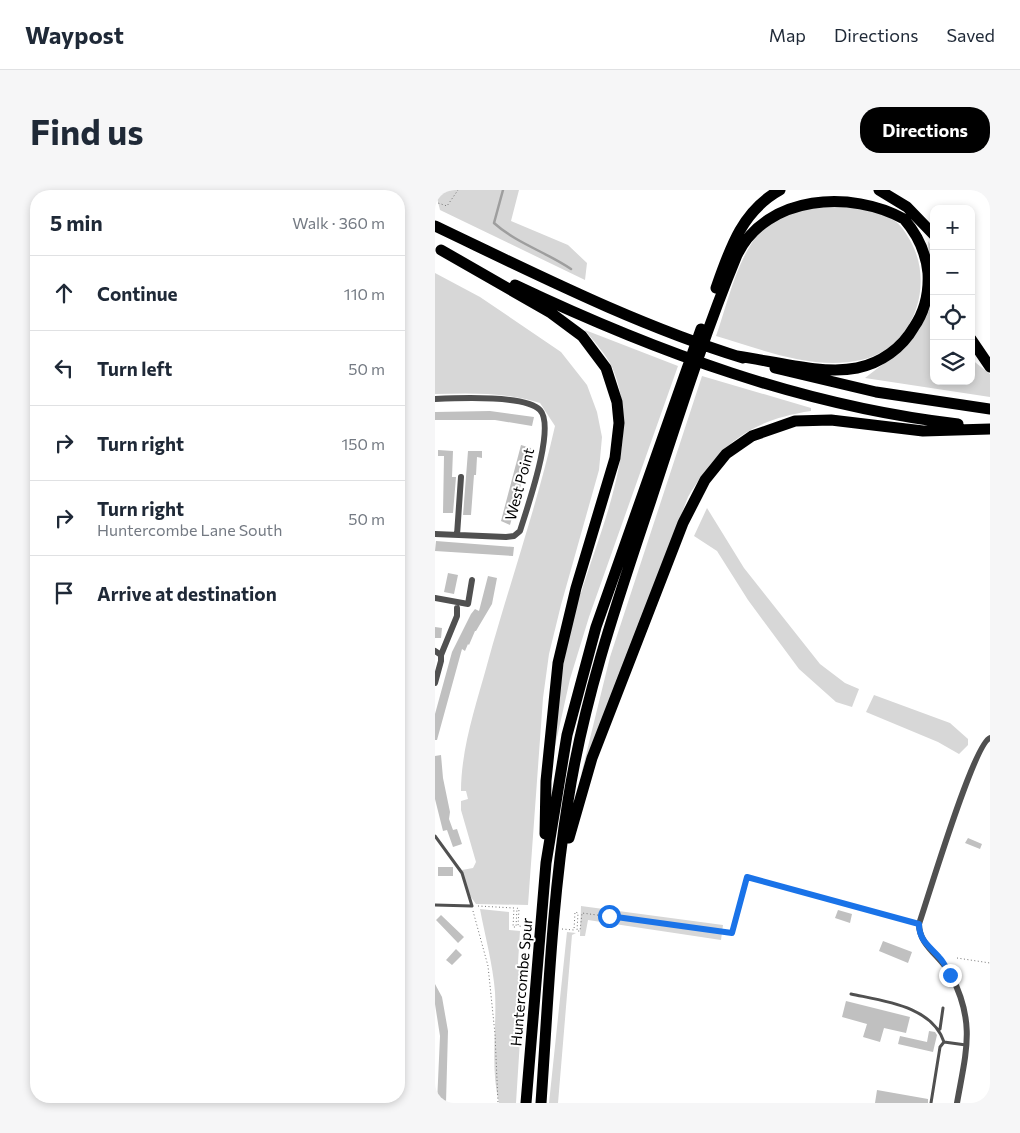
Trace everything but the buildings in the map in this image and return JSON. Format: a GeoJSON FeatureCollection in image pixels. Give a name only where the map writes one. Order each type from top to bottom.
{"type":"FeatureCollection","features":[{"type":"Feature","properties":{"kind":"highway"},"geometry":{"type":"LineString","coordinates":[[546,863],[560,770],[585,664],[607,593],[681,399],[716,300],[730,249],[741,225],[759,204],[780,190]]}},
{"type":"Feature","properties":{"kind":"highway"},"geometry":{"type":"LineString","coordinates":[[879,190],[907,207],[930,231]]}},
{"type":"Feature","properties":{"kind":"highway"},"geometry":{"type":"LineString","coordinates":[[716,300],[737,255],[755,227],[770,212],[806,195],[848,192],[866,195],[883,202],[911,228],[925,258],[928,286],[920,316],[901,344],[875,362],[856,368],[827,369],[737,356]]}},
{"type":"Feature","properties":{"kind":"highway"},"geometry":{"type":"LineString","coordinates":[[435,226],[617,311],[737,356],[806,376],[877,392],[990,409]]}},
{"type":"Feature","properties":{"kind":"highway"},"geometry":{"type":"LineString","coordinates":[[438,249],[588,319],[725,371],[792,392],[860,408],[990,428]]}},
{"type":"Feature","properties":{"kind":"highway"},"geometry":{"type":"LineString","coordinates":[[438,249],[551,314],[582,336],[606,368],[617,402],[619,423],[615,458],[568,616],[555,680],[544,816],[546,863]]}},
{"type":"Feature","properties":{"kind":"highway"},"geometry":{"type":"LineString","coordinates":[[972,340],[990,367]]}},
{"type":"Feature","properties":{"kind":"highway"},"geometry":{"type":"LineString","coordinates":[[558,879],[568,800],[589,696],[615,605],[681,399]]}},
{"type":"Feature","properties":{"kind":"highway"},"geometry":{"type":"LineString","coordinates":[[558,879],[593,758],[683,522],[705,480],[726,454],[751,436],[795,421],[816,419],[848,421],[923,431],[990,428]]}},
{"type":"Feature","properties":{"kind":"highway","name":"Huntercombe Spur"},"geometry":{"type":"LineString","coordinates":[[526,1103],[546,863]]}},
{"type":"Feature","properties":{"kind":"highway","name":"Huntercombe Spur"},"geometry":{"type":"LineString","coordinates":[[541,1103],[558,879]]}},
{"type":"Feature","properties":{"kind":"street","name":"West Point"},"geometry":{"type":"LineString","coordinates":[[435,399],[473,398],[522,402],[539,408],[545,417],[545,436],[534,484],[520,531],[514,536],[506,537],[435,534]]}},
{"type":"Feature","properties":{"kind":"street"},"geometry":{"type":"LineString","coordinates":[[457,535],[461,477]]}},
{"type":"Feature","properties":{"kind":"street"},"geometry":{"type":"LineString","coordinates":[[435,598],[468,604],[472,580]]}},
{"type":"Feature","properties":{"kind":"street"},"geometry":{"type":"LineString","coordinates":[[435,683],[441,661],[438,653],[457,616],[457,608]]}},
{"type":"Feature","properties":{"kind":"street"},"geometry":{"type":"LineString","coordinates":[[957,1103],[967,1045],[966,1011],[940,958],[924,942],[919,932],[919,924],[965,784],[981,746],[990,738]]}},
{"type":"Feature","properties":{"kind":"lane"},"geometry":{"type":"LineString","coordinates":[[435,836],[462,873],[471,906],[435,906]]}},
{"type":"Feature","properties":{"kind":"lane"},"geometry":{"type":"LineString","coordinates":[[851,994],[914,1011],[940,1029]]}},
{"type":"Feature","properties":{"kind":"lane"},"geometry":{"type":"LineString","coordinates":[[943,1008],[940,1029],[944,1042]]}},
{"type":"Feature","properties":{"kind":"lane"},"geometry":{"type":"LineString","coordinates":[[944,1042],[967,1045]]}},
{"type":"Feature","properties":{"kind":"lane"},"geometry":{"type":"LineString","coordinates":[[931,1103],[940,1047],[944,1042]]}},
{"type":"Feature","properties":{"kind":"path"},"geometry":{"type":"LineString","coordinates":[[435,202],[447,206],[458,190]]}},
{"type":"Feature","properties":{"kind":"path"},"geometry":{"type":"LineString","coordinates":[[574,930],[575,912],[578,913],[577,931],[580,932],[581,913],[732,933],[747,877],[919,924]]}},
{"type":"Feature","properties":{"kind":"path"},"geometry":{"type":"LineString","coordinates":[[471,906],[488,966],[495,1034],[498,1103]]}},
{"type":"Feature","properties":{"kind":"path"},"geometry":{"type":"LineString","coordinates":[[479,906],[514,908],[513,926],[516,927],[517,908],[519,908],[518,926]]}},
{"type":"Feature","properties":{"kind":"path"},"geometry":{"type":"LineString","coordinates":[[957,958],[990,963]]}},
{"type":"Feature","properties":{"kind":"shaded area"},"geometry":{"type":"Polygon","coordinates":[[[435,190],[519,190],[511,221],[568,245],[587,263],[585,280],[440,210],[435,190]]]}},
{"type":"Feature","properties":{"kind":"shaded area"},"geometry":{"type":"Polygon","coordinates":[[[843,199],[877,211],[895,221],[908,236],[918,259],[921,277],[915,313],[906,329],[894,343],[879,354],[861,360],[843,363],[824,363],[787,357],[716,336],[737,272],[744,256],[763,228],[781,214],[843,199]]]}},
{"type":"Feature","properties":{"kind":"shaded area"},"geometry":{"type":"Polygon","coordinates":[[[928,241],[930,244],[930,259],[928,241]]]}},
{"type":"Feature","properties":{"kind":"shaded area"},"geometry":{"type":"Polygon","coordinates":[[[435,273],[480,297],[561,352],[587,385],[597,412],[602,437],[599,470],[549,654],[543,698],[528,905],[476,904],[468,893],[462,870],[473,868],[476,862],[461,810],[461,801],[468,799],[466,791],[461,791],[466,743],[474,711],[540,486],[555,426],[540,403],[527,399],[488,394],[435,394],[435,273]]]}},
{"type":"Feature","properties":{"kind":"shaded area"},"geometry":{"type":"Polygon","coordinates":[[[930,306],[930,385],[975,385],[975,362],[990,374],[990,397],[865,378],[890,359],[912,338],[928,313],[930,306]]]}},
{"type":"Feature","properties":{"kind":"shaded area"},"geometry":{"type":"Polygon","coordinates":[[[585,330],[678,366],[589,617],[570,679],[554,751],[561,674],[579,593],[581,593],[608,510],[621,452],[623,423],[620,394],[612,367],[585,330]]]}},
{"type":"Feature","properties":{"kind":"shaded area"},"geometry":{"type":"Polygon","coordinates":[[[702,376],[811,408],[811,411],[770,421],[753,428],[738,438],[724,449],[712,463],[688,497],[581,775],[610,657],[702,376]]]}},
{"type":"Feature","properties":{"kind":"shaded area"},"geometry":{"type":"Polygon","coordinates":[[[707,508],[744,568],[820,664],[845,683],[859,689],[852,707],[836,702],[799,669],[748,600],[717,551],[694,536],[707,508]]]}},
{"type":"Feature","properties":{"kind":"shaded area"},"geometry":{"type":"Polygon","coordinates":[[[874,695],[950,723],[968,739],[968,745],[959,754],[938,742],[866,712],[874,695]]]}},
{"type":"Feature","properties":{"kind":"shaded area"},"geometry":{"type":"Polygon","coordinates":[[[581,906],[723,925],[721,940],[588,920],[585,936],[580,936],[581,906]]]}},
{"type":"Feature","properties":{"kind":"shaded area"},"geometry":{"type":"Polygon","coordinates":[[[480,909],[509,912],[509,930],[520,931],[518,963],[522,983],[522,1009],[516,1103],[499,1103],[496,1089],[494,1062],[495,992],[491,961],[480,909]]]}},
{"type":"Feature","properties":{"kind":"shaded area"},"geometry":{"type":"Polygon","coordinates":[[[567,932],[576,933],[572,935],[558,1103],[549,1103],[567,932]]]}},
{"type":"Feature","properties":{"kind":"waterway"},"geometry":{"type":"LineString","coordinates":[[503,190],[494,223],[521,242],[552,257],[571,269]]}},
{"type":"Feature","properties":{"kind":"route"},"geometry":{"type":"LineString","coordinates":[[609,916],[732,933],[747,877],[919,924],[919,932],[924,942],[940,958],[950,975]]}}]}
